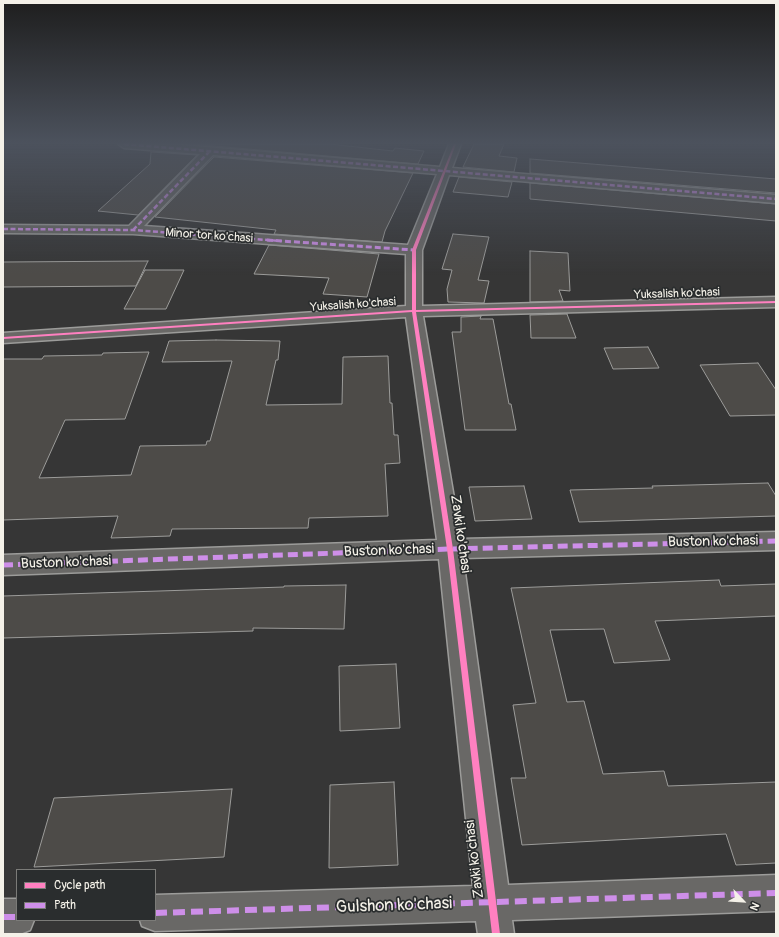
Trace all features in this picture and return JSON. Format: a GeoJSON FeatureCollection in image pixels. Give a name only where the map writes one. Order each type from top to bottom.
{"type":"FeatureCollection","features":[{"type":"Feature","properties":{"kind":"street"},"geometry":{"type":"LineString","coordinates":[[133,230],[174,188]]}},
{"type":"Feature","properties":{"kind":"street","name":"Zavki ko'chasi"},"geometry":{"type":"LineString","coordinates":[[438,188],[414,250],[414,311],[450,549],[494,919]]}},
{"type":"Feature","properties":{"kind":"street"},"geometry":{"type":"LineString","coordinates":[[642,188],[776,199]]}},
{"type":"Feature","properties":{"kind":"street","name":"Minor tor ko'chasi"},"geometry":{"type":"LineString","coordinates":[[3,229],[133,230],[414,250]]}},
{"type":"Feature","properties":{"kind":"street","name":"Yuksalish ko'chasi"},"geometry":{"type":"LineString","coordinates":[[3,338],[414,311],[776,302]]}},
{"type":"Feature","properties":{"kind":"street","name":"Buston ko'chasi"},"geometry":{"type":"LineString","coordinates":[[3,565],[450,549],[776,541]]}},
{"type":"Feature","properties":{"kind":"street","name":"Gulshon ko'chasi"},"geometry":{"type":"LineString","coordinates":[[156,913],[494,919],[776,893]]}},
{"type":"Feature","properties":{"kind":"street"},"geometry":{"type":"LineString","coordinates":[[3,917],[16,917]]}},
{"type":"Feature","properties":{"kind":"building"},"geometry":{"type":"Polygon","coordinates":[[[124,188],[165,188],[138,215],[98,211],[124,188]]]}},
{"type":"Feature","properties":{"kind":"building"},"geometry":{"type":"Polygon","coordinates":[[[184,188],[406,188],[385,231],[382,242],[274,234],[276,230],[155,217],[184,188]]]}},
{"type":"Feature","properties":{"kind":"building"},"geometry":{"type":"Polygon","coordinates":[[[455,188],[510,188],[508,197],[453,192],[455,188]]]}},
{"type":"Feature","properties":{"kind":"building"},"geometry":{"type":"Polygon","coordinates":[[[530,188],[585,188],[776,204],[776,221],[530,199],[530,188]]]}},
{"type":"Feature","properties":{"kind":"building"},"geometry":{"type":"Polygon","coordinates":[[[711,188],[776,188],[776,193],[711,188]]]}},
{"type":"Feature","properties":{"kind":"building"},"geometry":{"type":"Polygon","coordinates":[[[453,234],[489,237],[478,280],[489,281],[484,303],[448,302],[447,289],[452,270],[442,269],[453,234]]]}},
{"type":"Feature","properties":{"kind":"building"},"geometry":{"type":"Polygon","coordinates":[[[269,245],[379,254],[367,297],[323,294],[329,278],[254,274],[269,245]]]}},
{"type":"Feature","properties":{"kind":"building"},"geometry":{"type":"Polygon","coordinates":[[[530,251],[568,253],[570,291],[559,290],[563,301],[530,302],[530,251]]]}},
{"type":"Feature","properties":{"kind":"building"},"geometry":{"type":"Polygon","coordinates":[[[148,261],[136,286],[3,287],[3,262],[148,261]]]}},
{"type":"Feature","properties":{"kind":"building"},"geometry":{"type":"Polygon","coordinates":[[[145,270],[184,270],[166,309],[124,309],[145,270]]]}},
{"type":"Feature","properties":{"kind":"building"},"geometry":{"type":"Polygon","coordinates":[[[567,314],[576,338],[531,338],[530,315],[567,314]]]}},
{"type":"Feature","properties":{"kind":"building"},"geometry":{"type":"Polygon","coordinates":[[[481,316],[480,319],[493,319],[509,404],[511,404],[516,430],[465,430],[452,332],[461,332],[461,317],[481,316]]]}},
{"type":"Feature","properties":{"kind":"building"},"geometry":{"type":"Polygon","coordinates":[[[169,341],[280,341],[278,360],[276,360],[266,405],[342,404],[343,357],[388,356],[390,403],[392,403],[394,435],[398,435],[400,463],[385,464],[388,516],[309,518],[308,528],[172,529],[170,536],[111,538],[118,516],[3,520],[3,359],[42,359],[44,356],[102,355],[103,353],[149,352],[125,419],[65,420],[39,478],[131,475],[140,446],[206,445],[207,441],[210,441],[232,361],[162,362],[169,341]]]}},
{"type":"Feature","properties":{"kind":"building"},"geometry":{"type":"Polygon","coordinates":[[[648,347],[659,368],[613,369],[604,348],[648,347]]]}},
{"type":"Feature","properties":{"kind":"building"},"geometry":{"type":"Polygon","coordinates":[[[758,363],[776,390],[776,415],[730,416],[700,365],[758,363]]]}},
{"type":"Feature","properties":{"kind":"building"},"geometry":{"type":"Polygon","coordinates":[[[768,483],[776,496],[776,516],[579,522],[570,490],[653,488],[652,486],[768,483]]]}},
{"type":"Feature","properties":{"kind":"building"},"geometry":{"type":"Polygon","coordinates":[[[524,486],[532,519],[475,521],[469,487],[524,486]]]}},
{"type":"Feature","properties":{"kind":"building"},"geometry":{"type":"Polygon","coordinates":[[[719,580],[721,586],[776,584],[776,616],[655,621],[670,660],[614,663],[604,629],[550,630],[567,702],[584,701],[603,774],[664,771],[668,786],[776,782],[776,863],[736,865],[726,834],[522,845],[511,778],[526,778],[513,705],[536,703],[511,588],[719,580]]]}},
{"type":"Feature","properties":{"kind":"building"},"geometry":{"type":"Polygon","coordinates":[[[346,585],[344,629],[253,628],[253,631],[3,638],[3,596],[346,585]]]}},
{"type":"Feature","properties":{"kind":"building"},"geometry":{"type":"Polygon","coordinates":[[[396,664],[400,728],[340,731],[339,666],[396,664]]]}},
{"type":"Feature","properties":{"kind":"building"},"geometry":{"type":"Polygon","coordinates":[[[394,782],[398,865],[329,868],[330,785],[394,782]]]}},
{"type":"Feature","properties":{"kind":"building"},"geometry":{"type":"Polygon","coordinates":[[[232,789],[224,857],[34,867],[54,798],[232,789]]]}},
{"type":"Feature","properties":{"kind":"marked path"},"geometry":{"type":"LineString","coordinates":[[133,230],[174,188]]}},
{"type":"Feature","properties":{"kind":"marked path"},"geometry":{"type":"LineString","coordinates":[[642,188],[776,199]]}},
{"type":"Feature","properties":{"kind":"marked path"},"geometry":{"type":"LineString","coordinates":[[3,229],[133,230],[414,250]]}},
{"type":"Feature","properties":{"kind":"marked path"},"geometry":{"type":"LineString","coordinates":[[3,565],[450,549],[776,541]]}},
{"type":"Feature","properties":{"kind":"marked path"},"geometry":{"type":"LineString","coordinates":[[156,913],[776,893]]}},
{"type":"Feature","properties":{"kind":"marked path"},"geometry":{"type":"LineString","coordinates":[[3,917],[16,917]]}},
{"type":"Feature","properties":{"kind":"cycle path"},"geometry":{"type":"LineString","coordinates":[[438,188],[414,250],[414,311],[450,549],[496,934]]}},
{"type":"Feature","properties":{"kind":"cycle path"},"geometry":{"type":"LineString","coordinates":[[3,338],[414,311],[776,302]]}}]}
